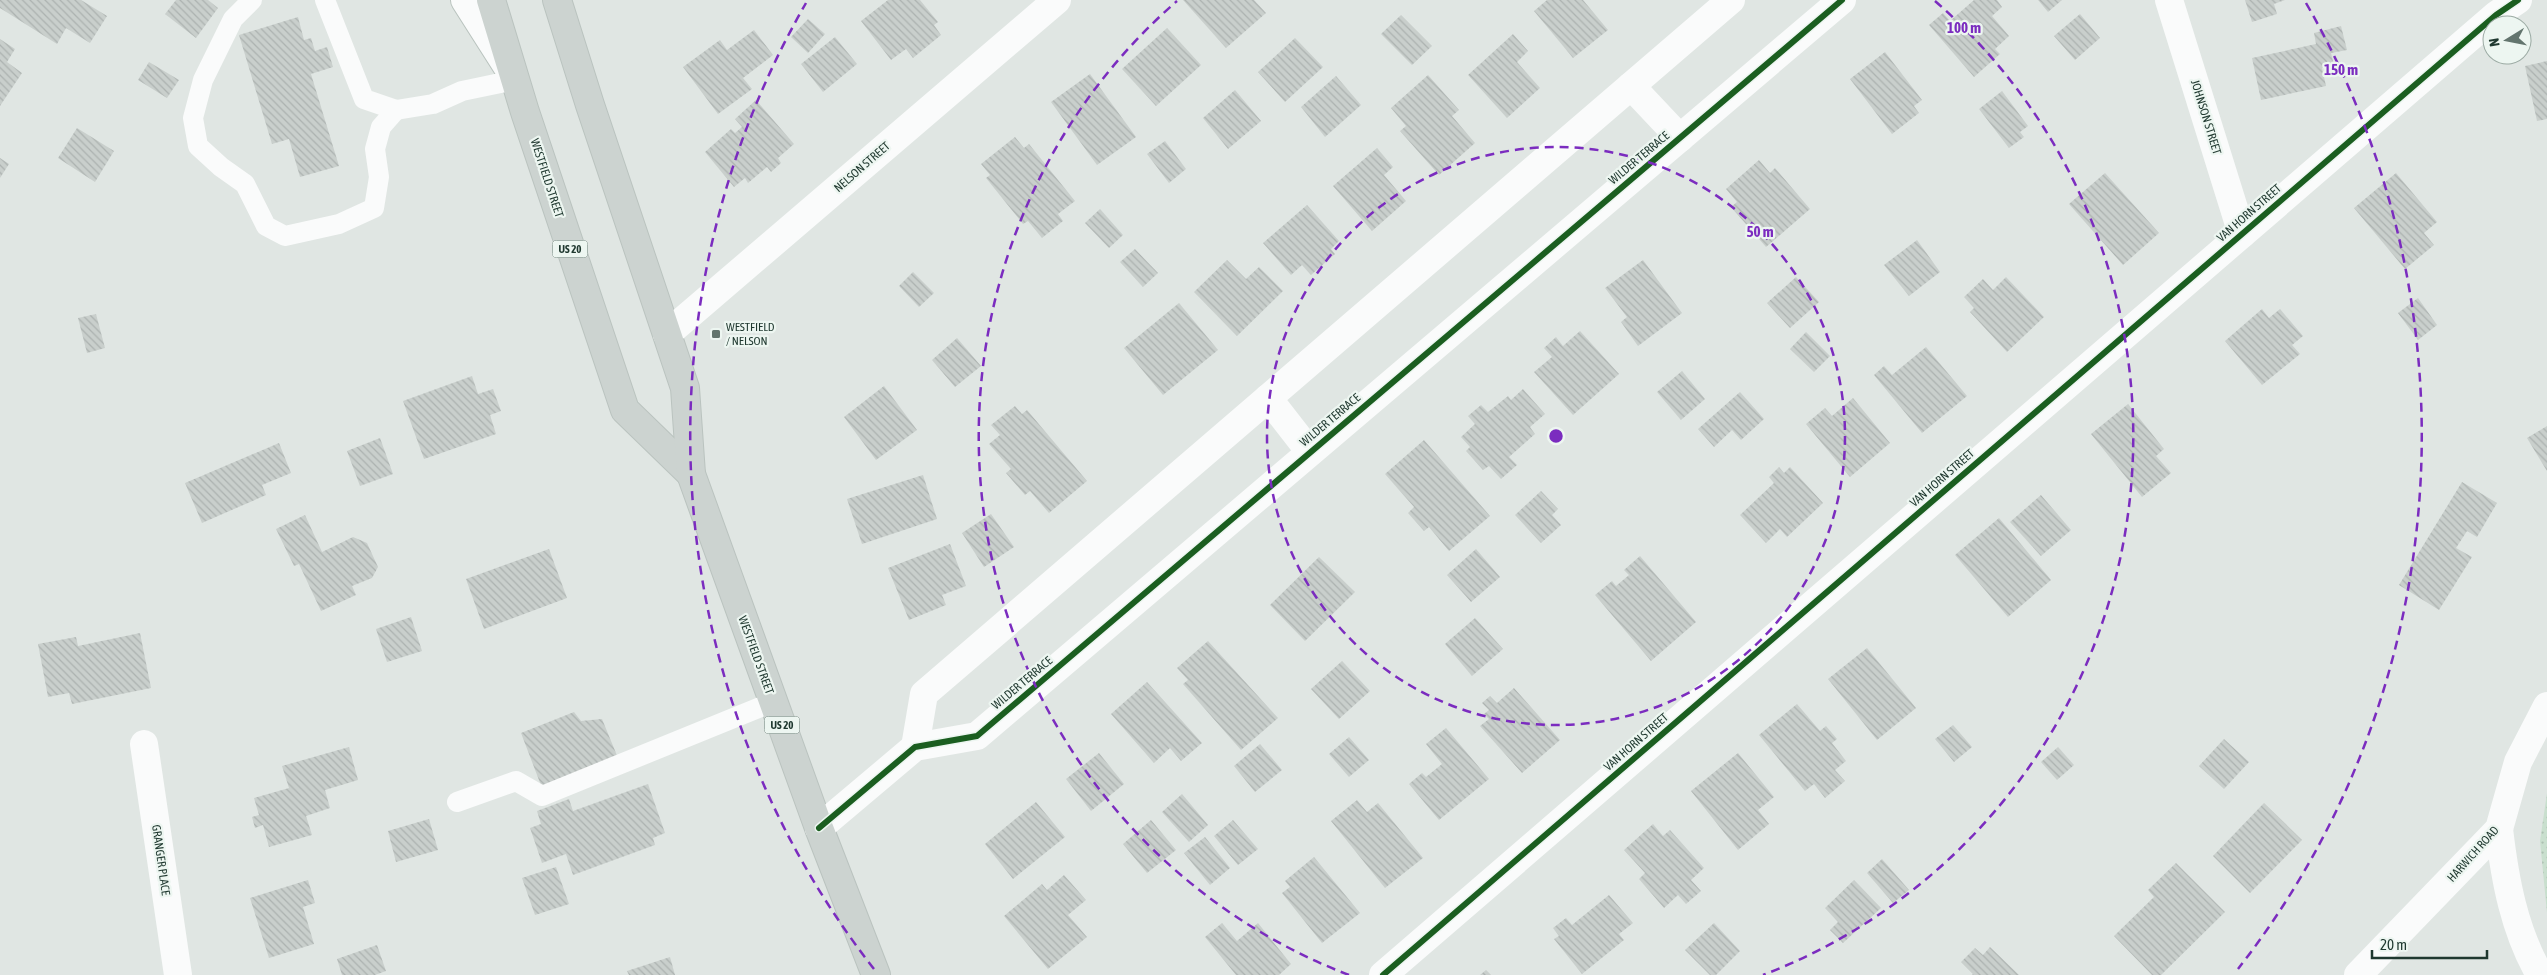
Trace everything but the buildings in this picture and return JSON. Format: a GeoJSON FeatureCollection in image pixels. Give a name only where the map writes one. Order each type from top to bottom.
{"type":"FeatureCollection","features":[{"type":"Feature","properties":{"kind":"main road","name":"WESTFIELD STREET"},"geometry":{"type":"LineString","coordinates":[[491,0],[515,80],[625,410],[691,474]]}},
{"type":"Feature","properties":{"kind":"main road","name":"WESTFIELD STREET"},"geometry":{"type":"LineString","coordinates":[[557,0],[685,388],[691,474],[819,828],[876,975]]}},
{"type":"Feature","properties":{"kind":"street"},"geometry":{"type":"LineString","coordinates":[[465,0],[515,80]]}},
{"type":"Feature","properties":{"kind":"street","name":"NELSON STREET"},"geometry":{"type":"LineString","coordinates":[[667,334],[1057,0]]}},
{"type":"Feature","properties":{"kind":"street"},"geometry":{"type":"LineString","coordinates":[[819,828],[914,747],[924,694],[1731,0]]}},
{"type":"Feature","properties":{"kind":"street","name":"WILDER TERRACE"},"geometry":{"type":"LineString","coordinates":[[914,747],[977,736],[1842,0]]}},
{"type":"Feature","properties":{"kind":"street","name":"JOHNSON STREET"},"geometry":{"type":"LineString","coordinates":[[2169,0],[2242,234]]}},
{"type":"Feature","properties":{"kind":"street","name":"VAN HORN STREET"},"geometry":{"type":"LineString","coordinates":[[1383,975],[2496,15],[2518,0]]}},
{"type":"Feature","properties":{"kind":"street"},"geometry":{"type":"LineString","coordinates":[[1631,86],[1680,138]]}},
{"type":"Feature","properties":{"kind":"street"},"geometry":{"type":"LineString","coordinates":[[1268,398],[1310,452]]}},
{"type":"Feature","properties":{"kind":"street","name":"HARWICH ROAD"},"geometry":{"type":"LineString","coordinates":[[2358,975],[2499,829],[2518,762],[2547,706]]}},
{"type":"Feature","properties":{"kind":"street","name":"GRANGER PLACE"},"geometry":{"type":"LineString","coordinates":[[144,744],[178,975]]}},
{"type":"Feature","properties":{"kind":"street"},"geometry":{"type":"LineString","coordinates":[[2499,829],[2506,885],[2527,952],[2540,975]]}},
{"type":"Feature","properties":{"kind":"lane"},"geometry":{"type":"LineString","coordinates":[[252,0],[233,19],[203,80],[193,118],[198,146],[221,167],[245,184],[266,226],[285,236],[339,224],[374,208],[379,177],[375,149],[381,126],[396,110]]}},
{"type":"Feature","properties":{"kind":"lane"},"geometry":{"type":"LineString","coordinates":[[325,0],[364,99],[396,110],[433,104],[462,91],[515,80]]}},
{"type":"Feature","properties":{"kind":"lane"},"geometry":{"type":"LineString","coordinates":[[458,802],[516,781],[542,796],[773,702]]}},
{"type":"Feature","properties":{"kind":"green space"},"geometry":{"type":"Polygon","coordinates":[[[2547,793],[2547,913],[2540,841],[2547,793]]]}},
{"type":"Feature","properties":{"kind":"cycle path"},"geometry":{"type":"LineString","coordinates":[[819,828],[915,747],[977,736],[1842,0]]}},
{"type":"Feature","properties":{"kind":"cycle path"},"geometry":{"type":"LineString","coordinates":[[1383,975],[2496,15],[2518,0]]}},
{"type":"Feature","properties":{"kind":"place","name":"WESTFIELD / NELSON"},"geometry":{"type":"Point","coordinates":[716,334]}}]}
